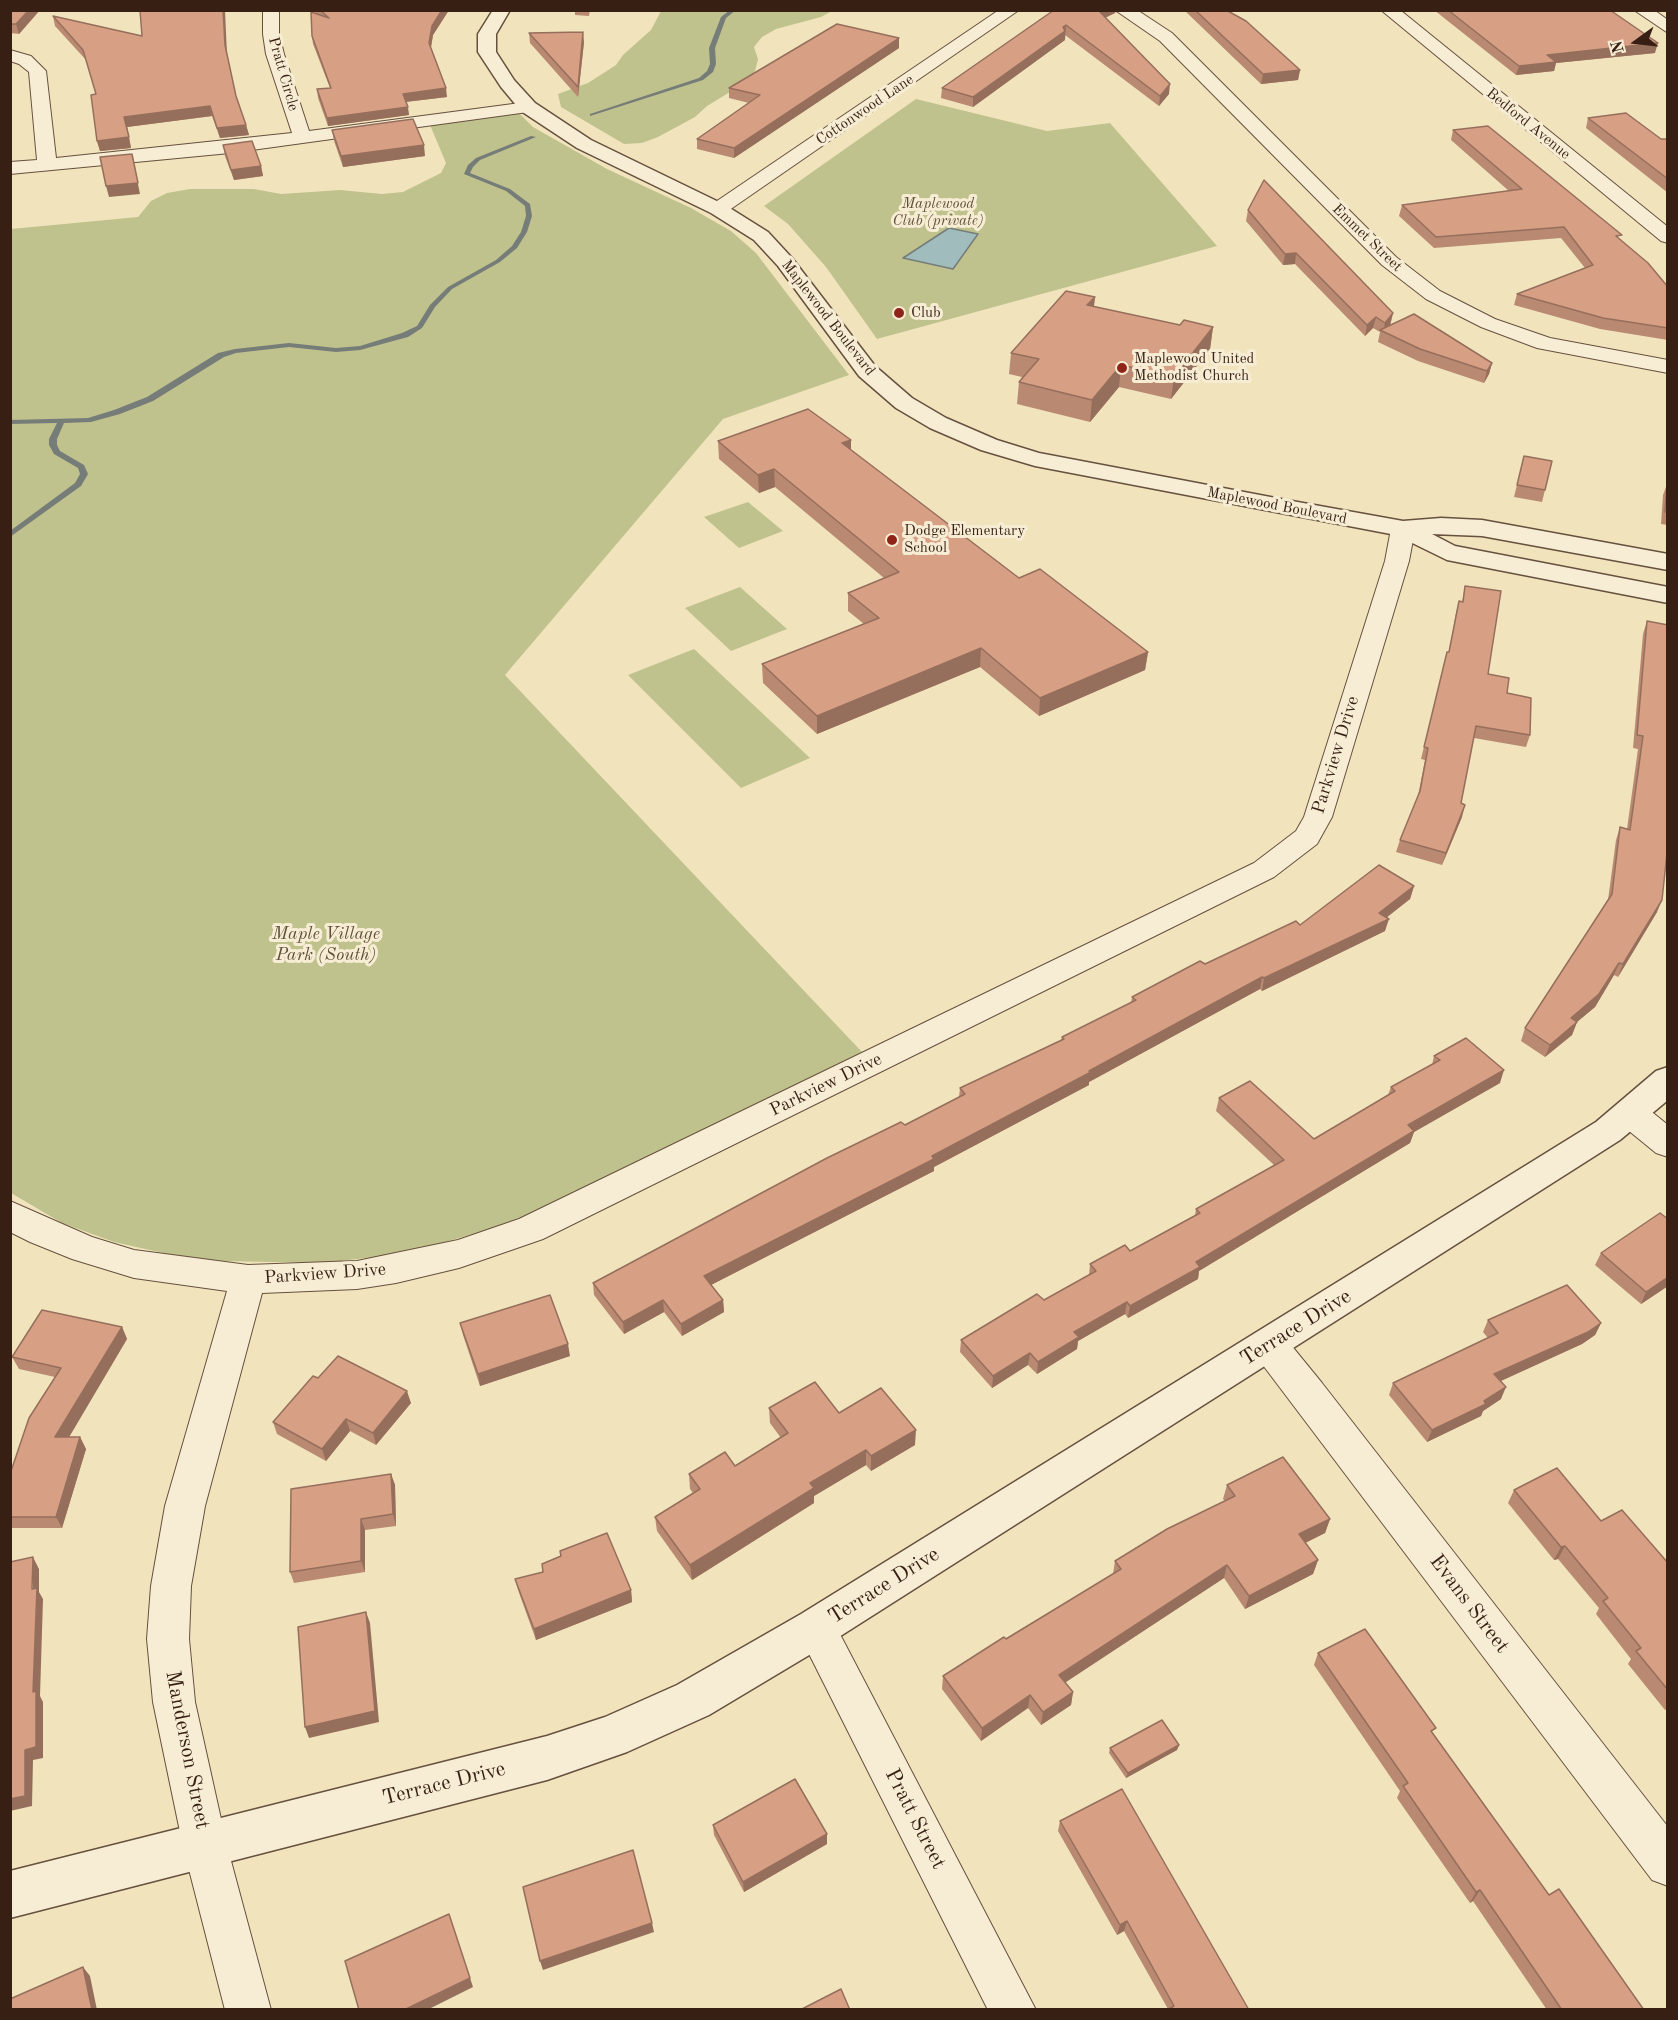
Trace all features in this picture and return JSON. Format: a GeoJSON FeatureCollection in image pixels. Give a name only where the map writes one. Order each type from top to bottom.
{"type":"FeatureCollection","features":[{"type":"Feature","properties":{"kind":"street","name":"Pratt Circle"},"geometry":{"type":"LineString","coordinates":[[271,10],[271,34],[275,54],[302,137]]}},
{"type":"Feature","properties":{"kind":"street","name":"Maplewood Boulevard"},"geometry":{"type":"LineString","coordinates":[[502,10],[487,34],[487,52],[494,65],[528,107],[584,144],[718,208],[747,225],[769,244],[877,382],[904,403],[953,430],[1016,453],[1057,464],[1403,529],[1441,526],[1482,528],[1668,562]]}},
{"type":"Feature","properties":{"kind":"street","name":"Cottonwood Lane"},"geometry":{"type":"LineString","coordinates":[[718,208],[1011,10]]}},
{"type":"Feature","properties":{"kind":"street","name":"Emmet Street"},"geometry":{"type":"LineString","coordinates":[[1123,10],[1166,38],[1389,261],[1433,295],[1488,323],[1545,343],[1668,367]]}},
{"type":"Feature","properties":{"kind":"street","name":"Bedford Avenue"},"geometry":{"type":"LineString","coordinates":[[1389,10],[1668,237]]}},
{"type":"Feature","properties":{"kind":"street"},"geometry":{"type":"LineString","coordinates":[[1646,13],[1668,14]]}},
{"type":"Feature","properties":{"kind":"street"},"geometry":{"type":"LineString","coordinates":[[1646,13],[1668,28]]}},
{"type":"Feature","properties":{"kind":"street"},"geometry":{"type":"LineString","coordinates":[[10,55],[25,60],[37,71],[47,165]]}},
{"type":"Feature","properties":{"kind":"street"},"geometry":{"type":"LineString","coordinates":[[10,168],[164,154],[528,107]]}},
{"type":"Feature","properties":{"kind":"street","name":"Maplewood Boulevard"},"geometry":{"type":"LineString","coordinates":[[1403,529],[1447,552],[1668,595]]}},
{"type":"Feature","properties":{"kind":"street","name":"Parkview Drive"},"geometry":{"type":"LineString","coordinates":[[10,1215],[42,1232],[84,1249],[134,1264],[248,1279],[324,1277],[396,1269],[459,1254],[531,1229],[1264,870],[1307,837],[1318,817],[1397,561],[1403,529]]}},
{"type":"Feature","properties":{"kind":"street","name":"Terrace Drive"},"geometry":{"type":"LineString","coordinates":[[10,1895],[547,1758],[611,1737],[693,1700],[816,1628],[1269,1346],[1608,1131],[1668,1080]]}},
{"type":"Feature","properties":{"kind":"street"},"geometry":{"type":"LineString","coordinates":[[1630,1113],[1668,1144]]}},
{"type":"Feature","properties":{"kind":"street","name":"Manderson Street"},"geometry":{"type":"LineString","coordinates":[[248,1279],[185,1506],[171,1586],[168,1640],[174,1702],[205,1846],[248,2010]]}},
{"type":"Feature","properties":{"kind":"street","name":"Evans Street"},"geometry":{"type":"LineString","coordinates":[[1269,1346],[1316,1403],[1668,1864]]}},
{"type":"Feature","properties":{"kind":"street","name":"Pratt Street"},"geometry":{"type":"LineString","coordinates":[[816,1628],[1013,2010]]}},
{"type":"Feature","properties":{"kind":"green space"},"geometry":{"type":"Polygon","coordinates":[[[661,11],[832,11],[821,17],[776,29],[762,37],[754,47],[758,59],[755,71],[748,81],[707,106],[695,117],[642,143],[624,144],[561,107],[558,94],[588,83],[616,65],[623,55],[651,30],[661,11]]]}},
{"type":"Feature","properties":{"kind":"green space","name":"Maplewood Club (private)"},"geometry":{"type":"Polygon","coordinates":[[[916,99],[1047,131],[1110,123],[1217,246],[877,339],[826,267],[788,224],[764,206],[916,99]]]}},
{"type":"Feature","properties":{"kind":"green space","name":"Maple Village Park (South)"},"geometry":{"type":"Polygon","coordinates":[[[519,113],[533,127],[607,169],[691,208],[731,231],[756,253],[849,375],[723,419],[505,675],[862,1052],[540,1210],[487,1230],[383,1256],[324,1263],[221,1261],[172,1255],[114,1242],[62,1223],[11,1193],[11,229],[138,217],[151,201],[167,193],[190,189],[254,189],[281,194],[340,190],[382,194],[403,192],[441,173],[446,163],[430,125],[519,113]]]}},
{"type":"Feature","properties":{"kind":"green space"},"geometry":{"type":"Polygon","coordinates":[[[748,502],[783,531],[739,548],[704,517],[748,502]]]}},
{"type":"Feature","properties":{"kind":"green space"},"geometry":{"type":"Polygon","coordinates":[[[740,587],[787,629],[731,651],[685,608],[740,587]]]}},
{"type":"Feature","properties":{"kind":"green space"},"geometry":{"type":"Polygon","coordinates":[[[694,649],[810,758],[741,788],[628,675],[694,649]]]}},
{"type":"Feature","properties":{"kind":"water"},"geometry":{"type":"Polygon","coordinates":[[[949,228],[978,234],[953,269],[903,258],[949,228]]]}},
{"type":"Feature","properties":{"kind":"building"},"geometry":{"type":"Polygon","coordinates":[[[10,10],[29,10],[16,24],[10,24],[10,10]]]}},
{"type":"Feature","properties":{"kind":"building"},"geometry":{"type":"Polygon","coordinates":[[[140,10],[223,10],[225,45],[236,96],[246,125],[217,128],[210,106],[124,117],[129,137],[97,141],[91,95],[96,94],[83,50],[53,16],[142,36],[140,10]]]}},
{"type":"Feature","properties":{"kind":"building"},"geometry":{"type":"Polygon","coordinates":[[[320,10],[442,10],[432,26],[429,43],[446,88],[403,94],[408,107],[327,118],[317,89],[331,88],[312,36],[311,12],[329,18],[320,10]]]}},
{"type":"Feature","properties":{"kind":"building"},"geometry":{"type":"Polygon","coordinates":[[[1054,10],[1100,10],[1170,84],[1160,96],[1066,25],[1063,27],[1065,31],[973,97],[942,88],[1054,10]]]}},
{"type":"Feature","properties":{"kind":"building"},"geometry":{"type":"Polygon","coordinates":[[[1195,10],[1226,10],[1246,21],[1300,70],[1263,74],[1195,10]]]}},
{"type":"Feature","properties":{"kind":"building"},"geometry":{"type":"Polygon","coordinates":[[[1448,10],[1610,10],[1658,43],[1547,55],[1556,62],[1519,66],[1448,10]]]}},
{"type":"Feature","properties":{"kind":"building"},"geometry":{"type":"Polygon","coordinates":[[[837,24],[899,38],[734,148],[697,139],[760,95],[729,88],[837,24]]]}},
{"type":"Feature","properties":{"kind":"building"},"geometry":{"type":"Polygon","coordinates":[[[583,32],[578,87],[529,33],[583,32]]]}},
{"type":"Feature","properties":{"kind":"building"},"geometry":{"type":"Polygon","coordinates":[[[1626,113],[1661,139],[1668,139],[1668,179],[1588,118],[1626,113]]]}},
{"type":"Feature","properties":{"kind":"building"},"geometry":{"type":"Polygon","coordinates":[[[413,119],[424,145],[341,156],[332,130],[413,119]]]}},
{"type":"Feature","properties":{"kind":"building"},"geometry":{"type":"Polygon","coordinates":[[[1488,126],[1622,235],[1616,236],[1648,263],[1668,287],[1668,328],[1603,318],[1517,294],[1593,265],[1564,227],[1436,237],[1402,205],[1522,189],[1453,130],[1488,126]]]}},
{"type":"Feature","properties":{"kind":"building"},"geometry":{"type":"Polygon","coordinates":[[[252,141],[261,166],[231,170],[223,145],[252,141]]]}},
{"type":"Feature","properties":{"kind":"building"},"geometry":{"type":"Polygon","coordinates":[[[132,154],[138,183],[106,186],[100,157],[132,154]]]}},
{"type":"Feature","properties":{"kind":"building"},"geometry":{"type":"Polygon","coordinates":[[[1264,180],[1393,313],[1385,323],[1376,317],[1367,325],[1296,253],[1285,254],[1248,210],[1264,180]]]}},
{"type":"Feature","properties":{"kind":"building"},"geometry":{"type":"Polygon","coordinates":[[[1066,291],[1095,297],[1087,305],[1180,325],[1184,320],[1213,327],[1174,377],[1121,365],[1092,400],[1019,382],[1039,359],[1011,353],[1066,291]]]}},
{"type":"Feature","properties":{"kind":"building"},"geometry":{"type":"Polygon","coordinates":[[[1414,314],[1492,363],[1487,371],[1420,349],[1380,330],[1414,314]]]}},
{"type":"Feature","properties":{"kind":"building","name":"Dodge Elementary School"},"geometry":{"type":"Polygon","coordinates":[[[808,409],[851,440],[842,443],[1019,578],[1040,569],[1148,652],[1040,698],[981,648],[817,716],[762,664],[879,618],[848,593],[899,572],[774,469],[758,475],[718,441],[808,409]]]}},
{"type":"Feature","properties":{"kind":"building"},"geometry":{"type":"Polygon","coordinates":[[[1524,456],[1552,461],[1545,490],[1517,485],[1524,456]]]}},
{"type":"Feature","properties":{"kind":"building"},"geometry":{"type":"Polygon","coordinates":[[[1667,484],[1668,512],[1665,512],[1667,484]]]}},
{"type":"Feature","properties":{"kind":"building"},"geometry":{"type":"Polygon","coordinates":[[[1465,586],[1501,591],[1488,674],[1509,678],[1507,693],[1531,698],[1530,735],[1476,726],[1461,803],[1465,805],[1446,853],[1400,840],[1420,791],[1428,748],[1424,747],[1447,652],[1449,652],[1459,601],[1463,602],[1465,586]]]}},
{"type":"Feature","properties":{"kind":"building"},"geometry":{"type":"Polygon","coordinates":[[[1647,621],[1668,625],[1668,844],[1662,900],[1623,964],[1619,963],[1599,994],[1571,1018],[1577,1022],[1550,1045],[1525,1028],[1612,894],[1620,827],[1630,830],[1643,736],[1637,735],[1647,621]]]}},
{"type":"Feature","properties":{"kind":"building"},"geometry":{"type":"Polygon","coordinates":[[[1379,865],[1414,886],[1379,913],[1389,919],[1262,977],[1089,1071],[1091,1072],[932,1156],[934,1159],[704,1276],[723,1300],[681,1324],[663,1300],[623,1322],[593,1283],[827,1158],[901,1122],[905,1125],[965,1094],[960,1088],[1064,1039],[1062,1037],[1136,1000],[1132,997],[1200,961],[1205,964],[1296,921],[1300,925],[1379,865]]]}},
{"type":"Feature","properties":{"kind":"building"},"geometry":{"type":"Polygon","coordinates":[[[1466,1038],[1504,1070],[1408,1125],[1414,1131],[1196,1262],[1200,1267],[1130,1306],[1127,1302],[1074,1332],[1079,1337],[1038,1362],[1030,1353],[993,1376],[961,1340],[1037,1294],[1044,1300],[1096,1271],[1090,1264],[1125,1245],[1130,1251],[1200,1213],[1196,1209],[1284,1160],[1219,1098],[1250,1081],[1314,1139],[1395,1091],[1391,1087],[1440,1060],[1434,1056],[1466,1038]]]}},
{"type":"Feature","properties":{"kind":"building"},"geometry":{"type":"Polygon","coordinates":[[[1660,1213],[1668,1219],[1668,1277],[1646,1292],[1601,1253],[1660,1213]]]}},
{"type":"Feature","properties":{"kind":"building"},"geometry":{"type":"Polygon","coordinates":[[[1567,1285],[1601,1323],[1588,1332],[1494,1374],[1506,1387],[1484,1401],[1486,1404],[1432,1430],[1393,1383],[1498,1333],[1488,1320],[1567,1285]]]}},
{"type":"Feature","properties":{"kind":"building"},"geometry":{"type":"Polygon","coordinates":[[[550,1295],[568,1344],[478,1374],[460,1323],[550,1295]]]}},
{"type":"Feature","properties":{"kind":"building"},"geometry":{"type":"Polygon","coordinates":[[[42,1310],[122,1327],[55,1437],[80,1437],[56,1517],[10,1517],[10,1474],[29,1418],[61,1368],[12,1357],[42,1310]]]}},
{"type":"Feature","properties":{"kind":"building"},"geometry":{"type":"Polygon","coordinates":[[[338,1356],[407,1391],[373,1433],[346,1419],[322,1449],[273,1422],[313,1376],[318,1378],[338,1356]]]}},
{"type":"Feature","properties":{"kind":"building"},"geometry":{"type":"Polygon","coordinates":[[[815,1382],[839,1413],[881,1388],[916,1430],[871,1456],[866,1450],[810,1483],[814,1488],[690,1565],[655,1517],[700,1489],[689,1474],[725,1452],[735,1466],[788,1433],[769,1408],[815,1382]]]}},
{"type":"Feature","properties":{"kind":"building"},"geometry":{"type":"Polygon","coordinates":[[[1283,1457],[1330,1519],[1299,1534],[1318,1560],[1249,1596],[1227,1565],[1059,1675],[1073,1692],[1043,1712],[1030,1695],[982,1728],[943,1676],[1004,1637],[1006,1639],[1121,1569],[1115,1561],[1167,1529],[1235,1496],[1227,1485],[1283,1457]]]}},
{"type":"Feature","properties":{"kind":"building"},"geometry":{"type":"Polygon","coordinates":[[[1557,1468],[1601,1521],[1622,1510],[1668,1563],[1668,1690],[1636,1651],[1641,1648],[1603,1601],[1608,1598],[1565,1546],[1561,1547],[1514,1490],[1557,1468]]]}},
{"type":"Feature","properties":{"kind":"building"},"geometry":{"type":"Polygon","coordinates":[[[391,1474],[393,1514],[361,1519],[361,1561],[290,1572],[291,1489],[391,1474]]]}},
{"type":"Feature","properties":{"kind":"building"},"geometry":{"type":"Polygon","coordinates":[[[607,1533],[631,1590],[534,1629],[515,1579],[543,1572],[542,1564],[561,1556],[560,1551],[607,1533]]]}},
{"type":"Feature","properties":{"kind":"building"},"geometry":{"type":"Polygon","coordinates":[[[33,1557],[32,1589],[37,1588],[33,1692],[36,1691],[36,1747],[25,1750],[25,1796],[10,1799],[10,1562],[33,1557]]]}},
{"type":"Feature","properties":{"kind":"building"},"geometry":{"type":"Polygon","coordinates":[[[366,1612],[375,1711],[305,1727],[298,1627],[366,1612]]]}},
{"type":"Feature","properties":{"kind":"building"},"geometry":{"type":"Polygon","coordinates":[[[1365,1629],[1436,1728],[1431,1731],[1549,1895],[1559,1889],[1644,2010],[1562,2010],[1480,1890],[1476,1892],[1403,1786],[1408,1783],[1318,1653],[1365,1629]]]}},
{"type":"Feature","properties":{"kind":"building"},"geometry":{"type":"Polygon","coordinates":[[[1162,1720],[1179,1745],[1128,1773],[1110,1748],[1162,1720]]]}},
{"type":"Feature","properties":{"kind":"building"},"geometry":{"type":"Polygon","coordinates":[[[795,1779],[827,1834],[743,1882],[713,1825],[795,1779]]]}},
{"type":"Feature","properties":{"kind":"building"},"geometry":{"type":"Polygon","coordinates":[[[1122,1789],[1249,2010],[1167,2010],[1174,2006],[1127,1921],[1120,1925],[1060,1821],[1122,1789]]]}},
{"type":"Feature","properties":{"kind":"building"},"geometry":{"type":"Polygon","coordinates":[[[633,1850],[652,1923],[540,1961],[523,1887],[633,1850]]]}},
{"type":"Feature","properties":{"kind":"building"},"geometry":{"type":"Polygon","coordinates":[[[449,1914],[470,1978],[404,2010],[359,2010],[345,1961],[449,1914]]]}},
{"type":"Feature","properties":{"kind":"building"},"geometry":{"type":"Polygon","coordinates":[[[83,1967],[92,2010],[10,2010],[10,1999],[83,1967]]]}},
{"type":"Feature","properties":{"kind":"building"},"geometry":{"type":"Polygon","coordinates":[[[841,1989],[850,2010],[800,2010],[841,1989]]]}},
{"type":"Feature","properties":{"kind":"waterway"},"geometry":{"type":"LineString","coordinates":[[592,115],[701,79],[710,72],[713,64],[712,48],[724,17],[734,10]]}},
{"type":"Feature","properties":{"kind":"waterway"},"geometry":{"type":"LineString","coordinates":[[10,422],[88,420],[117,412],[150,399],[221,355],[235,351],[289,345],[336,350],[360,348],[405,335],[420,327],[432,306],[450,288],[498,261],[515,247],[524,232],[529,216],[528,205],[508,190],[467,174],[470,166],[478,159],[533,137]]}},
{"type":"Feature","properties":{"kind":"waterway"},"geometry":{"type":"LineString","coordinates":[[10,535],[78,484],[84,474],[81,467],[57,452],[53,445],[53,439],[61,422]]}},
{"type":"Feature","properties":{"kind":"place","name":"Club"},"geometry":{"type":"Point","coordinates":[899,313]}},
{"type":"Feature","properties":{"kind":"place","name":"Maplewood United Methodist Church"},"geometry":{"type":"Point","coordinates":[1122,368]}},
{"type":"Feature","properties":{"kind":"place","name":"Dodge Elementary School"},"geometry":{"type":"Point","coordinates":[892,540]}}]}
